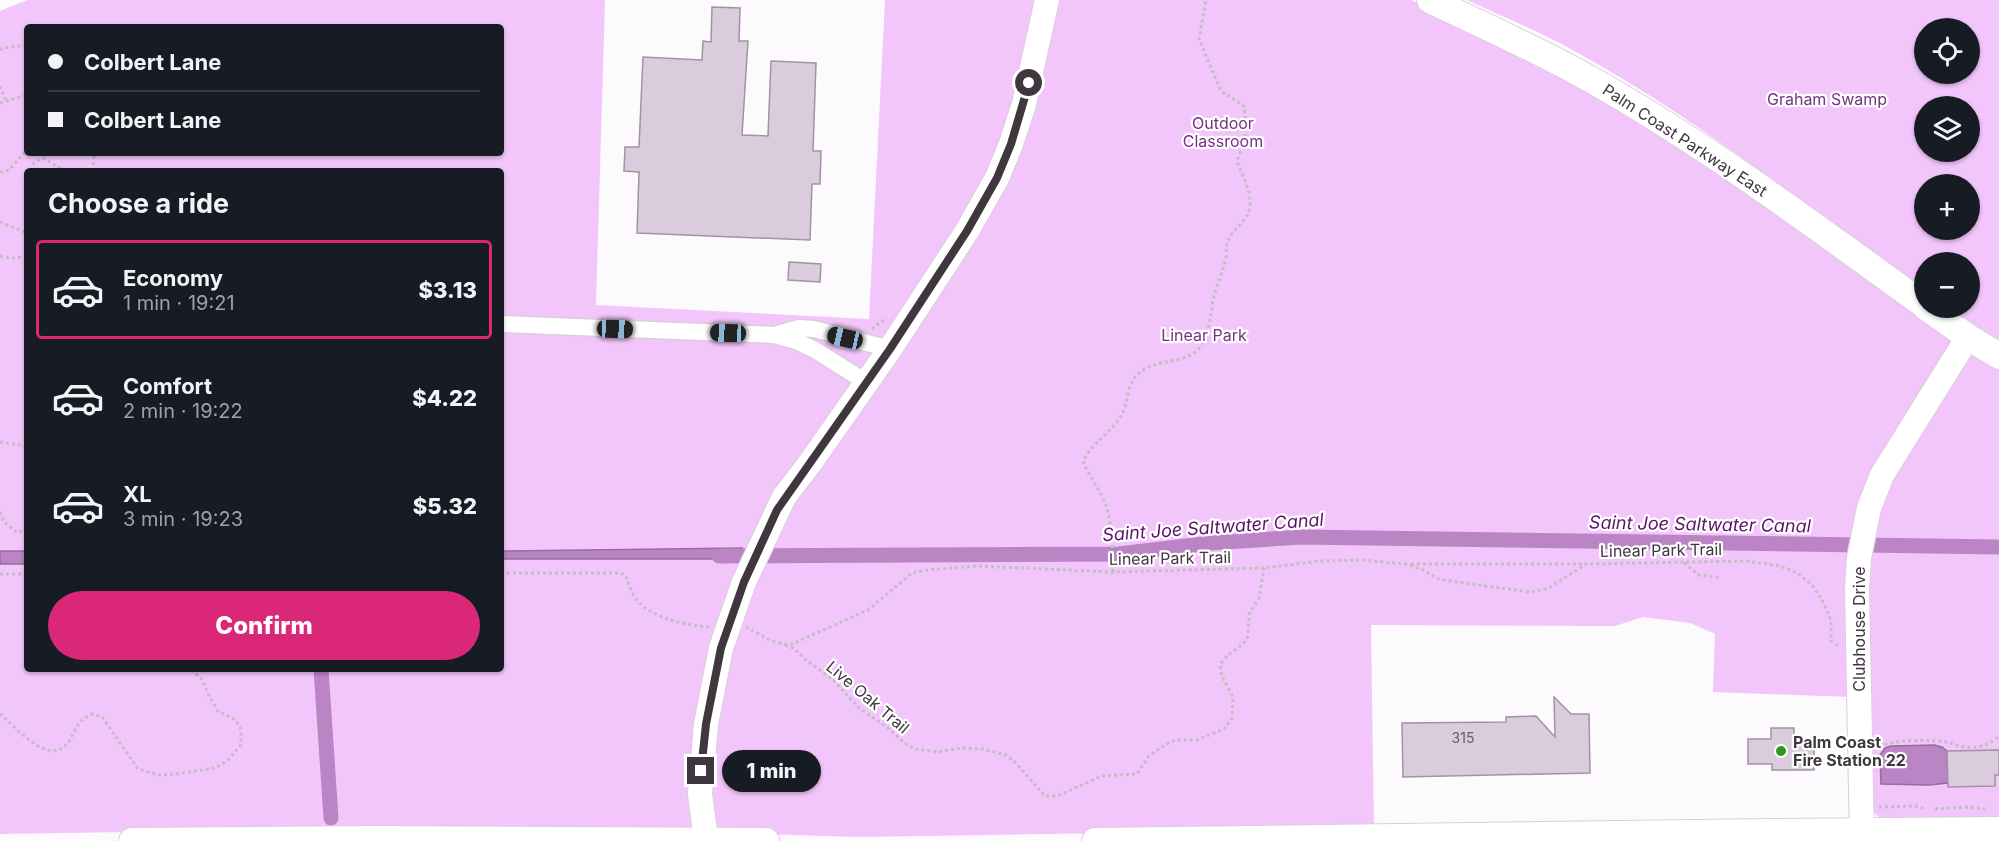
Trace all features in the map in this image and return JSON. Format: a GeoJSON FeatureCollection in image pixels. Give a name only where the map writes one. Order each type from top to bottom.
{"type":"FeatureCollection","features":[{"type":"Feature","properties":{"kind":"main road","name":"Palm Coast Parkway East"},"geometry":{"type":"LineString","coordinates":[[1430,0],[1563,65],[1671,128],[1914,297]]}},
{"type":"Feature","properties":{"kind":"main road","name":"Palm Coast Parkway East"},"geometry":{"type":"LineString","coordinates":[[1942,318],[1999,356]]}},
{"type":"Feature","properties":{"kind":"main road"},"geometry":{"type":"LineString","coordinates":[[1095,841],[1424,839],[1769,832],[1862,837],[1995,820]]}},
{"type":"Feature","properties":{"kind":"main road"},"geometry":{"type":"LineString","coordinates":[[132,841],[376,838],[766,841]]}},
{"type":"Feature","properties":{"kind":"street"},"geometry":{"type":"LineString","coordinates":[[707,840],[700,794],[706,724],[713,683],[727,628],[744,582],[780,503],[890,349],[967,231],[997,178],[1024,104],[1047,0]]}},
{"type":"Feature","properties":{"kind":"street"},"geometry":{"type":"LineString","coordinates":[[504,324],[774,335],[796,341],[815,350],[866,382]]}},
{"type":"Feature","properties":{"kind":"street"},"geometry":{"type":"LineString","coordinates":[[774,335],[799,328],[890,349]]}},
{"type":"Feature","properties":{"kind":"street","name":"Clubhouse Drive"},"geometry":{"type":"LineString","coordinates":[[1862,837],[1857,588],[1862,541],[1869,508],[1882,475],[1968,337]]}},
{"type":"Feature","properties":{"kind":"path"},"geometry":{"type":"LineString","coordinates":[[1113,572],[1110,520],[1106,504],[1083,461],[1090,448],[1119,419],[1129,397],[1130,386],[1137,374],[1149,367],[1192,355],[1202,345],[1208,331],[1214,295],[1225,262],[1227,243],[1233,232],[1244,222],[1250,208],[1250,195],[1237,161],[1246,133],[1244,106],[1221,91],[1199,39],[1206,0]]}},
{"type":"Feature","properties":{"kind":"path"},"geometry":{"type":"LineString","coordinates":[[0,50],[24,45]]}},
{"type":"Feature","properties":{"kind":"path"},"geometry":{"type":"LineString","coordinates":[[0,86],[6,102]]}},
{"type":"Feature","properties":{"kind":"path"},"geometry":{"type":"LineString","coordinates":[[0,103],[24,96]]}},
{"type":"Feature","properties":{"kind":"path"},"geometry":{"type":"LineString","coordinates":[[1239,137],[1245,139]]}},
{"type":"Feature","properties":{"kind":"path"},"geometry":{"type":"LineString","coordinates":[[0,172],[9,170],[24,153]]}},
{"type":"Feature","properties":{"kind":"path"},"geometry":{"type":"LineString","coordinates":[[33,168],[34,163],[43,158],[60,168]]}},
{"type":"Feature","properties":{"kind":"path"},"geometry":{"type":"LineString","coordinates":[[0,222],[24,232]]}},
{"type":"Feature","properties":{"kind":"path"},"geometry":{"type":"LineString","coordinates":[[0,256],[24,257]]}},
{"type":"Feature","properties":{"kind":"path"},"geometry":{"type":"LineString","coordinates":[[869,332],[888,316]]}},
{"type":"Feature","properties":{"kind":"path"},"geometry":{"type":"LineString","coordinates":[[0,442],[24,446]]}},
{"type":"Feature","properties":{"kind":"path"},"geometry":{"type":"LineString","coordinates":[[0,512],[4,522],[18,533],[24,530]]}},
{"type":"Feature","properties":{"kind":"path","name":"Linear Park Trail"},"geometry":{"type":"LineString","coordinates":[[785,644],[792,644],[868,610],[912,573],[927,570],[977,566],[1113,572],[1264,568],[1321,561],[1362,560],[1405,564],[1439,579],[1530,592],[1547,589],[1586,564],[1747,561],[1790,568],[1811,584],[1822,600],[1831,620],[1831,637]]}},
{"type":"Feature","properties":{"kind":"path"},"geometry":{"type":"LineString","coordinates":[[1683,562],[1700,575],[1720,578]]}},
{"type":"Feature","properties":{"kind":"path"},"geometry":{"type":"LineString","coordinates":[[1405,564],[1586,564]]}},
{"type":"Feature","properties":{"kind":"path","name":"Live Oak Trail"},"geometry":{"type":"LineString","coordinates":[[785,644],[833,680],[859,708],[906,744],[915,749],[938,752],[962,748],[983,749],[1006,755],[1016,762],[1046,796],[1057,796],[1102,776],[1137,774],[1149,756],[1166,744],[1175,740],[1197,740],[1224,729],[1232,718],[1233,697],[1222,677],[1220,665],[1227,656],[1243,644],[1248,636],[1249,614],[1259,598],[1264,568]]}},
{"type":"Feature","properties":{"kind":"path"},"geometry":{"type":"LineString","coordinates":[[504,573],[621,573],[626,576],[634,596],[654,614],[690,625],[747,627],[766,638],[785,644]]}},
{"type":"Feature","properties":{"kind":"path"},"geometry":{"type":"LineString","coordinates":[[0,574],[24,574]]}},
{"type":"Feature","properties":{"kind":"path"},"geometry":{"type":"LineString","coordinates":[[0,714],[24,737],[45,749],[59,750],[67,744],[81,719],[93,714],[103,718],[138,769],[160,775],[215,768],[227,760],[241,745],[241,730],[236,720],[218,711],[202,679],[194,672]]}},
{"type":"Feature","properties":{"kind":"path"},"geometry":{"type":"LineString","coordinates":[[1875,752],[1885,744],[1897,742],[1948,742],[1960,747],[1982,747],[1990,744],[1999,736]]}},
{"type":"Feature","properties":{"kind":"path"},"geometry":{"type":"LineString","coordinates":[[1876,807],[1915,806],[1931,810],[1968,807],[1995,820]]}},
{"type":"Feature","properties":{"kind":"green space","name":"Linear Park"},"geometry":{"type":"Polygon","coordinates":[[[27,0],[605,0],[596,305],[869,319],[885,0],[1411,0],[1528,57],[1634,118],[1753,195],[1914,307],[1914,318],[1931,318],[1958,337],[1872,472],[1850,697],[1713,692],[1715,634],[1690,623],[1643,617],[1615,626],[1371,625],[1374,829],[857,837],[663,831],[316,829],[0,834],[0,11],[27,0]]]}},
{"type":"Feature","properties":{"kind":"green space","name":"Graham Swamp"},"geometry":{"type":"Polygon","coordinates":[[[1467,0],[1999,0],[1999,345],[1959,318],[1980,318],[1980,252],[1914,252],[1914,285],[1707,133],[1616,75],[1531,29],[1467,0]]]}},
{"type":"Feature","properties":{"kind":"green space"},"geometry":{"type":"Polygon","coordinates":[[[1973,349],[1999,365],[1999,822],[1882,821],[1872,810],[1865,602],[1872,531],[1889,478],[1973,349]]]}},
{"type":"Feature","properties":{"kind":"shaded area"},"geometry":{"type":"Polygon","coordinates":[[[742,548],[738,559],[504,559],[504,551],[742,548]]]}},
{"type":"Feature","properties":{"kind":"shaded area"},"geometry":{"type":"Polygon","coordinates":[[[0,551],[24,551],[24,564],[0,564],[0,551]]]}},
{"type":"Feature","properties":{"kind":"shaded area"},"geometry":{"type":"Polygon","coordinates":[[[1934,745],[1947,751],[1948,783],[1881,784],[1880,755],[1885,748],[1934,745]]]}},
{"type":"Feature","properties":{"kind":"building"},"geometry":{"type":"Polygon","coordinates":[[[712,7],[740,8],[739,41],[748,41],[742,135],[768,136],[771,61],[816,63],[813,151],[821,151],[820,184],[812,184],[810,240],[637,233],[639,172],[624,171],[625,147],[639,147],[643,57],[702,60],[703,41],[711,42],[712,7]]]}},
{"type":"Feature","properties":{"kind":"building"},"geometry":{"type":"Polygon","coordinates":[[[789,262],[821,264],[820,282],[788,280],[789,262]]]}},
{"type":"Feature","properties":{"kind":"building"},"geometry":{"type":"Polygon","coordinates":[[[1554,697],[1571,714],[1589,714],[1590,773],[1403,777],[1402,723],[1506,722],[1506,717],[1536,716],[1555,737],[1554,697]]]}},
{"type":"Feature","properties":{"kind":"building","name":"Palm Coast Fire Station 22"},"geometry":{"type":"Polygon","coordinates":[[[1771,728],[1794,728],[1794,738],[1814,738],[1814,770],[1772,770],[1772,764],[1748,764],[1748,739],[1771,739],[1771,728]]]}},
{"type":"Feature","properties":{"kind":"building"},"geometry":{"type":"Polygon","coordinates":[[[1999,750],[1999,775],[1995,775],[1995,786],[1948,787],[1947,751],[1999,750]]]}},
{"type":"Feature","properties":{"kind":"waterway","name":"Saint Joe Saltwater Canal"},"geometry":{"type":"LineString","coordinates":[[719,556],[1119,554],[1211,543],[1301,537],[1999,547]]}},
{"type":"Feature","properties":{"kind":"waterway"},"geometry":{"type":"LineString","coordinates":[[321,672],[331,818]]}},
{"type":"Feature","properties":{"kind":"place","name":"Palm Coast Fire Station 22"},"geometry":{"type":"Point","coordinates":[1781,751]}},
{"type":"Feature","properties":{"kind":"route"},"geometry":{"type":"LineString","coordinates":[[701,771],[706,724],[721,648],[730,616],[755,556],[784,497],[890,349],[967,231],[997,178],[1011,144],[1029,83]]}},
{"type":"Feature","properties":{"kind":"park label","name":"Outdoor Classroom"},"geometry":{"type":"Point","coordinates":[1223,132]}}]}
